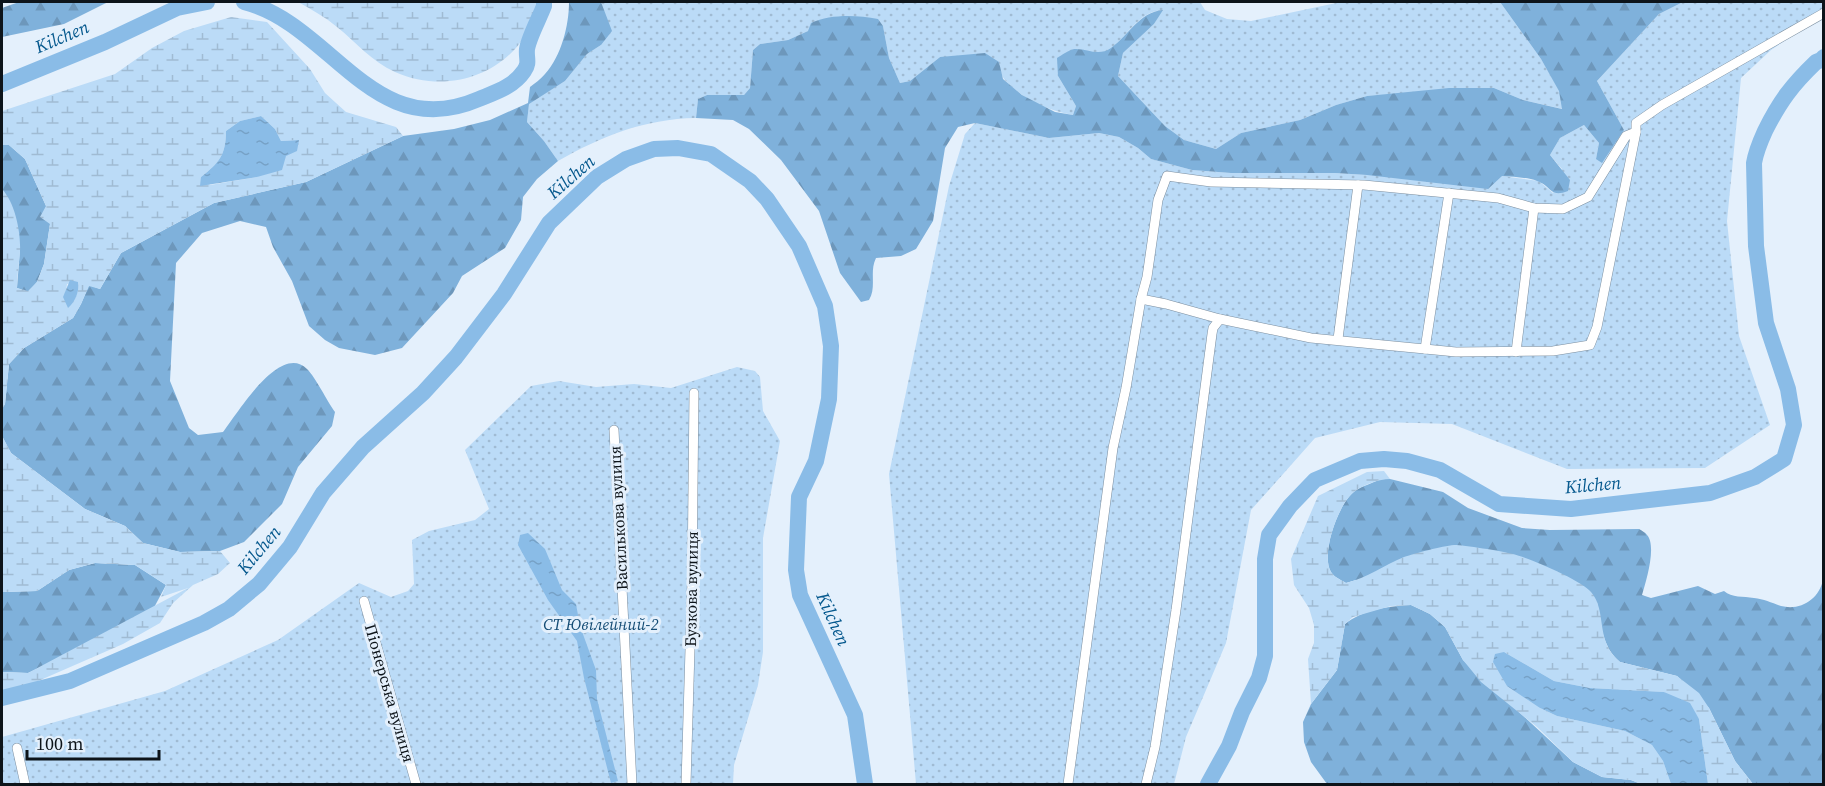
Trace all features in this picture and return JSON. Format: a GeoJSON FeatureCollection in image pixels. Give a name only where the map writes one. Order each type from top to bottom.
{"type":"FeatureCollection","features":[{"type":"Feature","properties":{"kind":"street"},"geometry":{"type":"LineString","coordinates":[[1141,300],[1311,338],[1456,352],[1553,351],[1590,345],[1598,327],[1636,123],[1662,105],[1824,14]]}},
{"type":"Feature","properties":{"kind":"street"},"geometry":{"type":"LineString","coordinates":[[1068,784],[1113,448],[1147,277],[1158,200],[1167,176],[1211,182],[1358,185],[1498,198],[1534,208],[1563,209],[1588,197],[1626,136],[1636,132]]}},
{"type":"Feature","properties":{"kind":"street"},"geometry":{"type":"LineString","coordinates":[[1338,339],[1358,185]]}},
{"type":"Feature","properties":{"kind":"street"},"geometry":{"type":"LineString","coordinates":[[1425,348],[1449,193]]}},
{"type":"Feature","properties":{"kind":"street"},"geometry":{"type":"LineString","coordinates":[[1516,352],[1534,208]]}},
{"type":"Feature","properties":{"kind":"street"},"geometry":{"type":"LineString","coordinates":[[1146,784],[1155,747],[1174,621],[1212,334],[1215,324],[1220,319]]}},
{"type":"Feature","properties":{"kind":"street","name":"Бузкова вулиця"},"geometry":{"type":"LineString","coordinates":[[686,784],[692,582],[694,393]]}},
{"type":"Feature","properties":{"kind":"street","name":"Василькова вулиця"},"geometry":{"type":"LineString","coordinates":[[614,430],[632,784]]}},
{"type":"Feature","properties":{"kind":"street","name":"Піонерська вулиця"},"geometry":{"type":"LineString","coordinates":[[364,601],[416,784]]}},
{"type":"Feature","properties":{"kind":"street"},"geometry":{"type":"LineString","coordinates":[[17,748],[25,784]]}},
{"type":"Feature","properties":{"kind":"green space"},"geometry":{"type":"Polygon","coordinates":[[[19,2],[108,2],[64,24],[2,37],[2,8],[19,2]]]}},
{"type":"Feature","properties":{"kind":"green space"},"geometry":{"type":"Polygon","coordinates":[[[298,2],[539,2],[531,25],[519,44],[503,60],[485,72],[464,79],[441,82],[418,79],[387,68],[332,23],[298,2]]]}},
{"type":"Feature","properties":{"kind":"green space"},"geometry":{"type":"Polygon","coordinates":[[[569,2],[601,2],[612,31],[601,45],[587,54],[565,81],[529,104],[527,122],[558,161],[537,179],[523,197],[521,220],[505,248],[462,276],[453,293],[402,348],[375,355],[339,348],[325,340],[309,326],[292,281],[273,247],[266,227],[240,221],[202,233],[176,263],[170,381],[189,428],[198,435],[223,432],[249,397],[272,372],[284,365],[296,363],[307,369],[335,412],[332,426],[298,467],[282,504],[244,542],[220,551],[180,552],[143,543],[125,526],[85,509],[11,453],[2,436],[2,409],[5,404],[9,364],[24,348],[73,318],[89,285],[100,289],[121,253],[214,203],[306,182],[403,136],[454,129],[490,120],[528,103],[530,87],[551,67],[560,50],[568,21],[569,2]]]}},
{"type":"Feature","properties":{"kind":"green space"},"geometry":{"type":"Polygon","coordinates":[[[601,2],[1200,2],[1205,10],[1227,19],[1251,21],[1341,2],[1500,2],[1541,59],[1560,91],[1563,109],[1523,100],[1494,88],[1367,96],[1336,105],[1300,120],[1241,133],[1216,149],[1184,140],[1165,126],[1118,76],[1123,53],[1154,24],[1162,10],[1143,17],[1109,50],[1099,53],[1073,49],[1058,76],[1076,106],[1073,115],[1045,107],[1019,93],[1004,78],[999,62],[940,57],[910,81],[900,83],[889,58],[883,26],[808,31],[788,40],[760,44],[753,50],[750,88],[744,95],[707,95],[698,99],[696,118],[641,125],[607,137],[558,161],[527,122],[529,103],[565,81],[587,54],[601,45],[603,10],[601,2]]]}},
{"type":"Feature","properties":{"kind":"green space"},"geometry":{"type":"Polygon","coordinates":[[[1500,2],[1683,2],[1659,14],[1597,81],[1624,130],[1602,163],[1596,159],[1599,143],[1584,125],[1560,138],[1550,155],[1570,180],[1568,191],[1557,193],[1542,183],[1520,177],[1502,176],[1488,189],[1367,175],[1231,173],[1192,170],[1151,159],[1119,137],[1099,133],[1049,138],[975,123],[958,127],[945,148],[933,221],[916,249],[901,256],[876,258],[871,295],[869,300],[861,302],[840,273],[819,211],[781,160],[749,129],[733,120],[696,118],[698,99],[707,95],[744,95],[750,88],[753,50],[760,44],[788,40],[808,31],[811,23],[844,16],[878,19],[883,26],[889,58],[900,83],[910,81],[940,57],[985,53],[999,62],[1003,79],[1022,95],[1055,112],[1073,115],[1076,106],[1058,76],[1057,58],[1074,49],[1106,51],[1140,20],[1163,10],[1154,24],[1123,53],[1118,76],[1165,126],[1184,140],[1216,149],[1241,133],[1300,120],[1336,105],[1367,96],[1449,88],[1494,88],[1523,100],[1562,109],[1559,91],[1541,59],[1500,2]]]}},
{"type":"Feature","properties":{"kind":"green space"},"geometry":{"type":"Polygon","coordinates":[[[1683,2],[1823,2],[1823,15],[1771,50],[1741,78],[1727,221],[1739,336],[1770,425],[1705,468],[1567,469],[1452,424],[1380,422],[1315,438],[1251,510],[1226,643],[1186,737],[1174,784],[916,784],[889,474],[949,186],[965,134],[975,123],[1049,138],[1099,133],[1119,137],[1151,159],[1192,170],[1231,173],[1502,176],[1539,181],[1553,193],[1562,169],[1550,155],[1560,138],[1584,125],[1599,143],[1596,159],[1624,130],[1597,81],[1659,14],[1683,2]]]}},
{"type":"Feature","properties":{"kind":"green space"},"geometry":{"type":"Polygon","coordinates":[[[231,17],[267,22],[310,69],[325,93],[346,112],[396,127],[403,136],[306,182],[214,203],[121,253],[100,289],[89,286],[73,318],[24,348],[9,364],[5,404],[2,409],[2,189],[14,210],[18,227],[20,251],[17,288],[28,291],[37,282],[44,264],[50,224],[40,217],[46,206],[25,159],[9,145],[2,145],[2,111],[115,74],[152,48],[184,31],[231,17]],[[261,116],[240,121],[226,131],[225,146],[220,158],[201,177],[210,185],[257,177],[286,156],[298,140],[281,141],[275,129],[261,116]],[[78,282],[67,284],[68,307],[76,296],[78,282]]]}},
{"type":"Feature","properties":{"kind":"green space"},"geometry":{"type":"Polygon","coordinates":[[[2,145],[9,145],[25,159],[46,206],[50,224],[44,264],[37,282],[28,292],[17,288],[20,249],[12,207],[2,189],[2,145]]]}},
{"type":"Feature","properties":{"kind":"green space","name":"СT Ювілейний-2"},"geometry":{"type":"Polygon","coordinates":[[[737,367],[755,371],[760,377],[763,411],[780,441],[763,538],[763,652],[758,685],[734,765],[733,784],[2,784],[2,737],[165,691],[278,640],[359,583],[391,597],[408,591],[414,584],[412,540],[429,531],[475,520],[489,509],[465,450],[531,386],[559,381],[596,387],[634,384],[671,388],[737,367]]]}},
{"type":"Feature","properties":{"kind":"green space"},"geometry":{"type":"Polygon","coordinates":[[[2,436],[11,453],[85,509],[125,526],[143,543],[180,552],[220,551],[230,563],[218,574],[193,585],[173,603],[160,623],[123,644],[29,685],[2,692],[2,672],[28,673],[188,588],[161,597],[166,585],[135,565],[95,563],[69,570],[37,591],[2,592],[2,436]]]}},
{"type":"Feature","properties":{"kind":"green space"},"geometry":{"type":"Polygon","coordinates":[[[1384,471],[1390,479],[1372,482],[1355,491],[1337,517],[1328,553],[1328,564],[1334,575],[1346,583],[1404,557],[1454,545],[1513,554],[1566,576],[1591,592],[1599,608],[1607,645],[1620,662],[1677,676],[1699,693],[1709,708],[1735,761],[1753,784],[1708,784],[1699,719],[1664,692],[1590,688],[1554,681],[1504,652],[1540,708],[1557,716],[1625,731],[1652,745],[1663,761],[1671,784],[1641,784],[1631,780],[1602,777],[1573,762],[1537,727],[1481,682],[1463,660],[1445,627],[1430,614],[1411,605],[1391,606],[1353,617],[1345,624],[1337,670],[1311,704],[1308,659],[1314,643],[1314,625],[1309,608],[1294,585],[1291,559],[1318,496],[1367,472],[1384,471]]]}},
{"type":"Feature","properties":{"kind":"green space"},"geometry":{"type":"Polygon","coordinates":[[[1381,479],[1390,479],[1443,492],[1468,508],[1522,528],[1639,529],[1650,540],[1650,564],[1642,595],[1651,598],[1698,586],[1715,594],[1724,591],[1734,596],[1761,599],[1781,606],[1795,607],[1813,598],[1818,593],[1823,580],[1823,784],[1753,784],[1735,761],[1709,708],[1677,676],[1620,662],[1614,656],[1603,635],[1597,602],[1356,580],[1346,583],[1336,577],[1328,564],[1328,553],[1337,517],[1355,491],[1381,479]]]}},
{"type":"Feature","properties":{"kind":"green space"},"geometry":{"type":"Polygon","coordinates":[[[95,563],[135,565],[166,585],[149,617],[28,673],[2,672],[2,592],[37,591],[69,570],[95,563]]]}},
{"type":"Feature","properties":{"kind":"green space"},"geometry":{"type":"Polygon","coordinates":[[[1411,605],[1430,614],[1445,627],[1463,660],[1573,762],[1602,777],[1631,780],[1641,784],[1327,784],[1311,762],[1304,742],[1303,722],[1311,704],[1337,670],[1345,624],[1359,615],[1376,610],[1411,605]]]}},
{"type":"Feature","properties":{"kind":"water"},"geometry":{"type":"Polygon","coordinates":[[[261,116],[275,129],[281,141],[299,140],[297,151],[286,156],[282,170],[257,177],[200,186],[201,177],[217,163],[223,152],[226,131],[240,121],[261,116]]]}},
{"type":"Feature","properties":{"kind":"water"},"geometry":{"type":"Polygon","coordinates":[[[70,280],[78,282],[78,293],[68,308],[63,297],[70,280]]]}},
{"type":"Feature","properties":{"kind":"water"},"geometry":{"type":"Polygon","coordinates":[[[528,533],[545,549],[562,590],[576,604],[580,626],[596,670],[597,699],[618,781],[611,783],[584,678],[577,641],[548,600],[518,545],[520,535],[528,533]]]}},
{"type":"Feature","properties":{"kind":"water"},"geometry":{"type":"Polygon","coordinates":[[[1504,652],[1554,681],[1590,688],[1664,692],[1690,703],[1699,719],[1708,784],[1671,784],[1663,761],[1652,745],[1625,731],[1557,716],[1540,708],[1507,686],[1493,662],[1495,654],[1504,652]]]}},
{"type":"Feature","properties":{"kind":"waterway","name":"Kilchen"},"geometry":{"type":"LineString","coordinates":[[2,84],[105,42],[177,8],[207,2]]}},
{"type":"Feature","properties":{"kind":"waterway","name":"Kilchen"},"geometry":{"type":"LineString","coordinates":[[244,2],[275,14],[381,94],[410,106],[442,109],[492,94],[520,77],[527,65],[528,44],[544,2]]}},
{"type":"Feature","properties":{"kind":"waterway","name":"Kilchen"},"geometry":{"type":"LineString","coordinates":[[1208,784],[1229,746],[1242,712],[1259,678],[1265,656],[1265,559],[1269,535],[1290,506],[1315,480],[1360,461],[1384,459],[1407,461],[1440,470],[1499,504],[1571,509],[1710,493],[1755,477],[1784,459],[1794,425],[1788,389],[1766,323],[1756,246],[1754,163],[1763,135],[1781,102],[1800,78],[1824,57]]}},
{"type":"Feature","properties":{"kind":"waterway","name":"Kilchen"},"geometry":{"type":"LineString","coordinates":[[2,698],[70,681],[204,623],[229,609],[259,584],[290,547],[323,493],[363,447],[423,393],[456,357],[504,294],[549,223],[597,177],[626,159],[654,149],[678,148],[711,154],[750,181],[767,199],[799,246],[825,306],[831,346],[829,399],[816,461],[799,497],[796,570],[800,595],[855,715],[865,784]]}}]}
